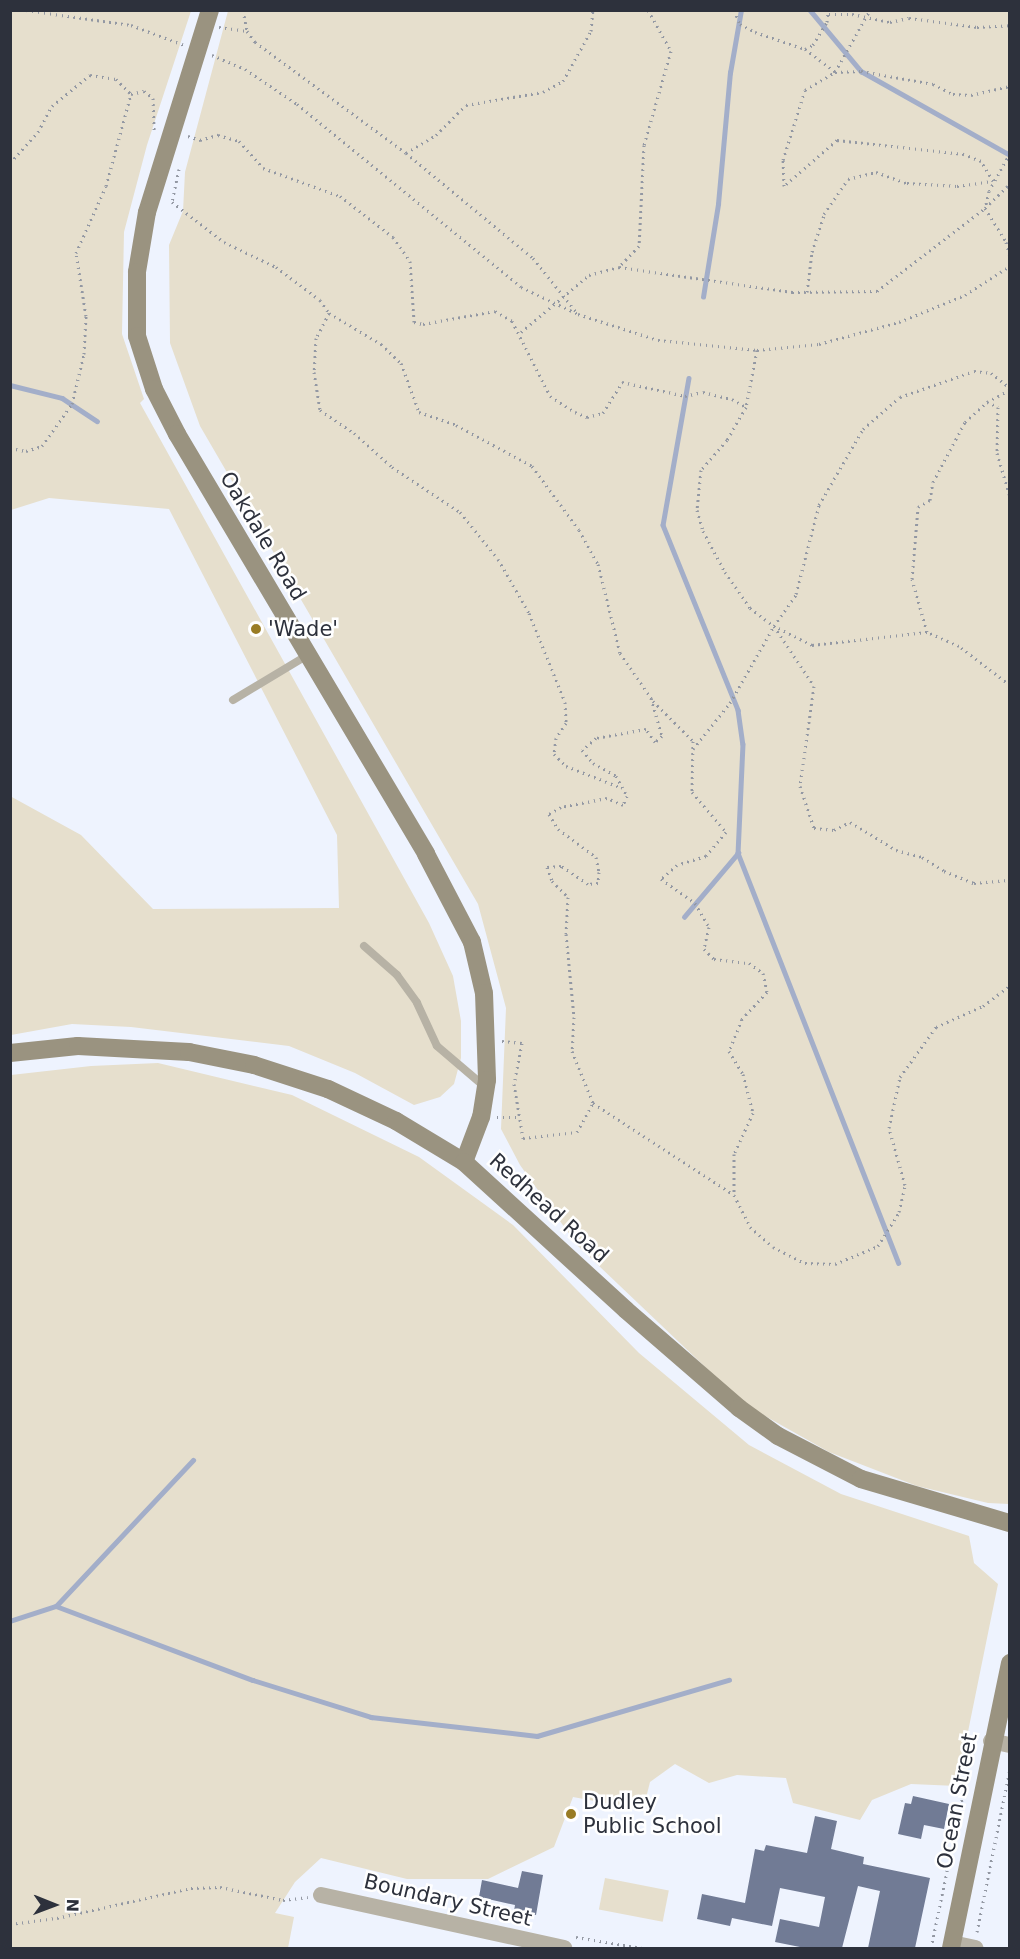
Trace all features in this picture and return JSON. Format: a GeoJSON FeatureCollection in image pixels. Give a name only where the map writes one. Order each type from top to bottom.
{"type":"FeatureCollection","features":[{"type":"Feature","properties":{"kind":"main road","name":"Oakdale Road"},"geometry":{"type":"LineString","coordinates":[[210,10],[147,212],[137,272],[137,336],[154,389],[177,434],[426,854],[472,942],[484,993],[488,1040],[486,1087],[481,1116],[464,1162]]}},
{"type":"Feature","properties":{"kind":"main road","name":"Redhead Road"},"geometry":{"type":"LineString","coordinates":[[10,1053],[78,1046],[189,1052],[254,1065],[328,1089],[396,1121],[464,1162],[652,1333],[739,1408],[778,1436],[861,1479],[1010,1523]]}},
{"type":"Feature","properties":{"kind":"main road","name":"Ocean Street"},"geometry":{"type":"LineString","coordinates":[[952,1946],[991,1741],[1010,1663]]}},
{"type":"Feature","properties":{"kind":"street"},"geometry":{"type":"LineString","coordinates":[[991,1741],[1010,1745]]}},
{"type":"Feature","properties":{"kind":"street","name":"Boundary Street"},"geometry":{"type":"LineString","coordinates":[[321,1894],[564,1948]]}},
{"type":"Feature","properties":{"kind":"street"},"geometry":{"type":"LineString","coordinates":[[952,1946],[975,1948]]}},
{"type":"Feature","properties":{"kind":"lane"},"geometry":{"type":"LineString","coordinates":[[234,700],[308,655]]}},
{"type":"Feature","properties":{"kind":"lane"},"geometry":{"type":"LineString","coordinates":[[364,946],[397,975],[417,1003],[437,1046],[486,1087]]}},
{"type":"Feature","properties":{"kind":"path"},"geometry":{"type":"LineString","coordinates":[[26,10],[202,38],[220,27],[247,31]]}},
{"type":"Feature","properties":{"kind":"path"},"geometry":{"type":"LineString","coordinates":[[243,10],[247,31],[255,42],[406,153],[533,258],[578,314]]}},
{"type":"Feature","properties":{"kind":"path"},"geometry":{"type":"LineString","coordinates":[[406,153],[436,135],[466,105],[543,92],[563,81],[591,31],[593,10]]}},
{"type":"Feature","properties":{"kind":"path"},"geometry":{"type":"LineString","coordinates":[[619,267],[639,246],[644,145],[671,51],[648,10]]}},
{"type":"Feature","properties":{"kind":"path"},"geometry":{"type":"LineString","coordinates":[[734,10],[740,24],[805,50],[835,72],[861,71],[971,95],[1010,86]]}},
{"type":"Feature","properties":{"kind":"path"},"geometry":{"type":"LineString","coordinates":[[870,10],[835,72],[805,90],[783,160],[784,186],[837,140],[964,154],[981,161],[993,181]]}},
{"type":"Feature","properties":{"kind":"path"},"geometry":{"type":"LineString","coordinates":[[805,50],[827,22],[829,12],[890,22],[928,19],[977,27],[1010,25]]}},
{"type":"Feature","properties":{"kind":"path"},"geometry":{"type":"LineString","coordinates":[[209,54],[245,69],[297,104],[521,287],[578,314],[658,340],[757,350],[819,344],[899,322],[965,295],[1010,266]]}},
{"type":"Feature","properties":{"kind":"path"},"geometry":{"type":"LineString","coordinates":[[10,163],[38,132],[52,106],[90,75],[116,79],[131,94]]}},
{"type":"Feature","properties":{"kind":"path"},"geometry":{"type":"LineString","coordinates":[[131,94],[144,91],[153,98],[154,129]]}},
{"type":"Feature","properties":{"kind":"path"},"geometry":{"type":"LineString","coordinates":[[10,448],[26,452],[42,446],[72,404],[84,354],[86,316],[76,254],[106,186],[131,94]]}},
{"type":"Feature","properties":{"kind":"path"},"geometry":{"type":"LineString","coordinates":[[186,135],[200,140],[218,135],[239,141],[263,168],[340,196],[393,237],[413,269],[409,291],[414,322],[423,324],[495,311],[513,321],[550,396],[587,417],[603,413],[622,382],[686,396],[703,392],[732,399],[746,407]]}},
{"type":"Feature","properties":{"kind":"path"},"geometry":{"type":"LineString","coordinates":[[1010,153],[993,181],[985,208],[1006,242],[1010,257]]}},
{"type":"Feature","properties":{"kind":"path"},"geometry":{"type":"LineString","coordinates":[[807,292],[812,252],[824,214],[848,179],[876,172],[907,183],[957,186],[993,181]]}},
{"type":"Feature","properties":{"kind":"path"},"geometry":{"type":"LineString","coordinates":[[520,332],[554,304],[563,293],[589,276],[619,267],[807,292],[878,291],[985,208],[1010,184]]}},
{"type":"Feature","properties":{"kind":"path"},"geometry":{"type":"LineString","coordinates":[[172,202],[224,242],[276,267],[320,300],[328,313],[381,344],[401,363],[419,412],[456,425],[532,466],[579,530],[598,564],[620,653],[651,698],[693,741],[692,792],[726,832],[706,856],[676,865],[661,879],[695,903],[709,927],[704,949],[714,959],[749,963],[763,973],[767,992],[742,1018],[729,1051],[743,1074],[753,1113],[734,1154],[734,1194],[750,1227],[773,1246],[805,1263],[835,1264],[881,1242],[893,1222],[905,1185],[889,1128],[900,1077],[936,1028],[983,1006],[1010,986]]}},
{"type":"Feature","properties":{"kind":"path"},"geometry":{"type":"LineString","coordinates":[[328,313],[316,338],[314,372],[320,410],[354,433],[392,467],[460,512],[498,560],[529,613],[565,702],[566,723],[556,738],[554,754],[566,766],[622,788]]}},
{"type":"Feature","properties":{"kind":"path"},"geometry":{"type":"LineString","coordinates":[[757,350],[746,407],[727,440],[702,470],[697,510],[703,531],[725,572],[750,608],[774,626],[812,645],[927,632],[959,646],[1010,685]]}},
{"type":"Feature","properties":{"kind":"path"},"geometry":{"type":"LineString","coordinates":[[693,750],[730,703],[774,626],[796,594],[819,506],[863,429],[900,397],[974,370],[991,373],[1010,389],[987,402],[965,422],[933,482],[930,500],[918,507],[912,579],[927,632]]}},
{"type":"Feature","properties":{"kind":"path"},"geometry":{"type":"LineString","coordinates":[[987,402],[998,407],[997,453],[1010,497]]}},
{"type":"Feature","properties":{"kind":"path"},"geometry":{"type":"LineString","coordinates":[[774,626],[814,686],[800,786],[814,828],[834,830],[850,822],[896,850],[922,857],[944,871],[974,883],[1010,880]]}},
{"type":"Feature","properties":{"kind":"path"},"geometry":{"type":"LineString","coordinates":[[651,698],[662,728],[662,736],[655,742],[646,729],[597,738],[582,750],[593,763],[616,776],[627,796],[623,805],[607,798],[561,807],[549,814],[558,829],[575,838],[596,857],[599,872],[598,883],[588,884],[561,866],[547,867],[552,881],[568,897],[566,934],[571,991],[572,1051],[593,1103],[734,1194]]}},
{"type":"Feature","properties":{"kind":"path"},"geometry":{"type":"LineString","coordinates":[[488,1040],[522,1043],[514,1083],[523,1138],[577,1132],[593,1103]]}},
{"type":"Feature","properties":{"kind":"path"},"geometry":{"type":"LineString","coordinates":[[481,1116],[519,1117]]}},
{"type":"Feature","properties":{"kind":"path"},"geometry":{"type":"LineString","coordinates":[[975,1948],[1010,1769]]}},
{"type":"Feature","properties":{"kind":"path"},"geometry":{"type":"LineString","coordinates":[[931,1948],[962,1799]]}},
{"type":"Feature","properties":{"kind":"path"},"geometry":{"type":"LineString","coordinates":[[10,1924],[57,1918],[191,1888],[220,1887],[282,1900],[321,1894]]}},
{"type":"Feature","properties":{"kind":"shaded area"},"geometry":{"type":"Polygon","coordinates":[[[11,11],[191,11],[147,145],[124,232],[122,334],[144,399],[140,403],[429,923],[453,976],[461,1021],[461,1058],[454,1084],[440,1097],[414,1105],[355,1073],[289,1046],[131,1027],[72,1024],[11,1035],[10,796],[81,835],[153,909],[339,908],[337,835],[169,509],[49,498],[11,510],[11,11]]]}},
{"type":"Feature","properties":{"kind":"shaded area"},"geometry":{"type":"Polygon","coordinates":[[[228,11],[1009,11],[1009,1504],[988,1503],[917,1486],[829,1452],[744,1404],[577,1245],[520,1165],[501,1129],[506,1008],[478,904],[200,426],[170,343],[169,245],[183,211],[185,172],[228,11]]]}},
{"type":"Feature","properties":{"kind":"shaded area"},"geometry":{"type":"Polygon","coordinates":[[[158,1063],[292,1095],[419,1157],[513,1225],[639,1353],[749,1445],[841,1494],[969,1536],[974,1563],[998,1584],[957,1786],[911,1784],[872,1800],[860,1820],[793,1803],[786,1778],[737,1775],[709,1783],[675,1764],[650,1782],[643,1810],[573,1797],[554,1847],[488,1879],[407,1879],[321,1858],[295,1882],[275,1913],[294,1917],[288,1948],[11,1948],[11,1075],[91,1066],[158,1063]]]}},
{"type":"Feature","properties":{"kind":"shaded area"},"geometry":{"type":"Polygon","coordinates":[[[605,1878],[669,1890],[663,1922],[599,1909],[605,1878]]]}},
{"type":"Feature","properties":{"kind":"building"},"geometry":{"type":"Polygon","coordinates":[[[913,1796],[949,1804],[944,1829],[924,1825],[921,1839],[898,1834],[905,1803],[911,1804],[913,1796]]]}},
{"type":"Feature","properties":{"kind":"building"},"geometry":{"type":"Polygon","coordinates":[[[815,1816],[837,1821],[831,1849],[864,1857],[863,1864],[930,1878],[915,1948],[868,1948],[880,1891],[858,1886],[842,1948],[805,1948],[775,1942],[780,1919],[819,1927],[825,1897],[780,1888],[772,1926],[732,1918],[730,1926],[697,1919],[702,1894],[745,1903],[755,1849],[764,1851],[766,1845],[807,1853],[815,1816]]]}},
{"type":"Feature","properties":{"kind":"building"},"geometry":{"type":"Polygon","coordinates":[[[522,1871],[543,1875],[536,1915],[514,1911],[515,1905],[479,1897],[482,1880],[518,1888],[522,1871]]]}},
{"type":"Feature","properties":{"kind":"waterway"},"geometry":{"type":"LineString","coordinates":[[703,297],[718,204],[730,73],[741,10]]}},
{"type":"Feature","properties":{"kind":"waterway"},"geometry":{"type":"LineString","coordinates":[[810,10],[861,71],[1010,155]]}},
{"type":"Feature","properties":{"kind":"waterway"},"geometry":{"type":"LineString","coordinates":[[689,378],[663,525],[738,710],[743,744],[738,853],[899,1263]]}},
{"type":"Feature","properties":{"kind":"waterway"},"geometry":{"type":"LineString","coordinates":[[10,385],[62,398],[97,421]]}},
{"type":"Feature","properties":{"kind":"waterway"},"geometry":{"type":"LineString","coordinates":[[684,917],[738,853]]}},
{"type":"Feature","properties":{"kind":"waterway"},"geometry":{"type":"LineString","coordinates":[[10,1621],[56,1606],[193,1460]]}},
{"type":"Feature","properties":{"kind":"waterway"},"geometry":{"type":"LineString","coordinates":[[56,1606],[253,1680],[371,1717],[537,1736],[729,1680]]}},
{"type":"Feature","properties":{"kind":"place","name":"'Wade'"},"geometry":{"type":"Point","coordinates":[256,629]}},
{"type":"Feature","properties":{"kind":"place","name":"Dudley Public School"},"geometry":{"type":"Point","coordinates":[571,1814]}}]}
